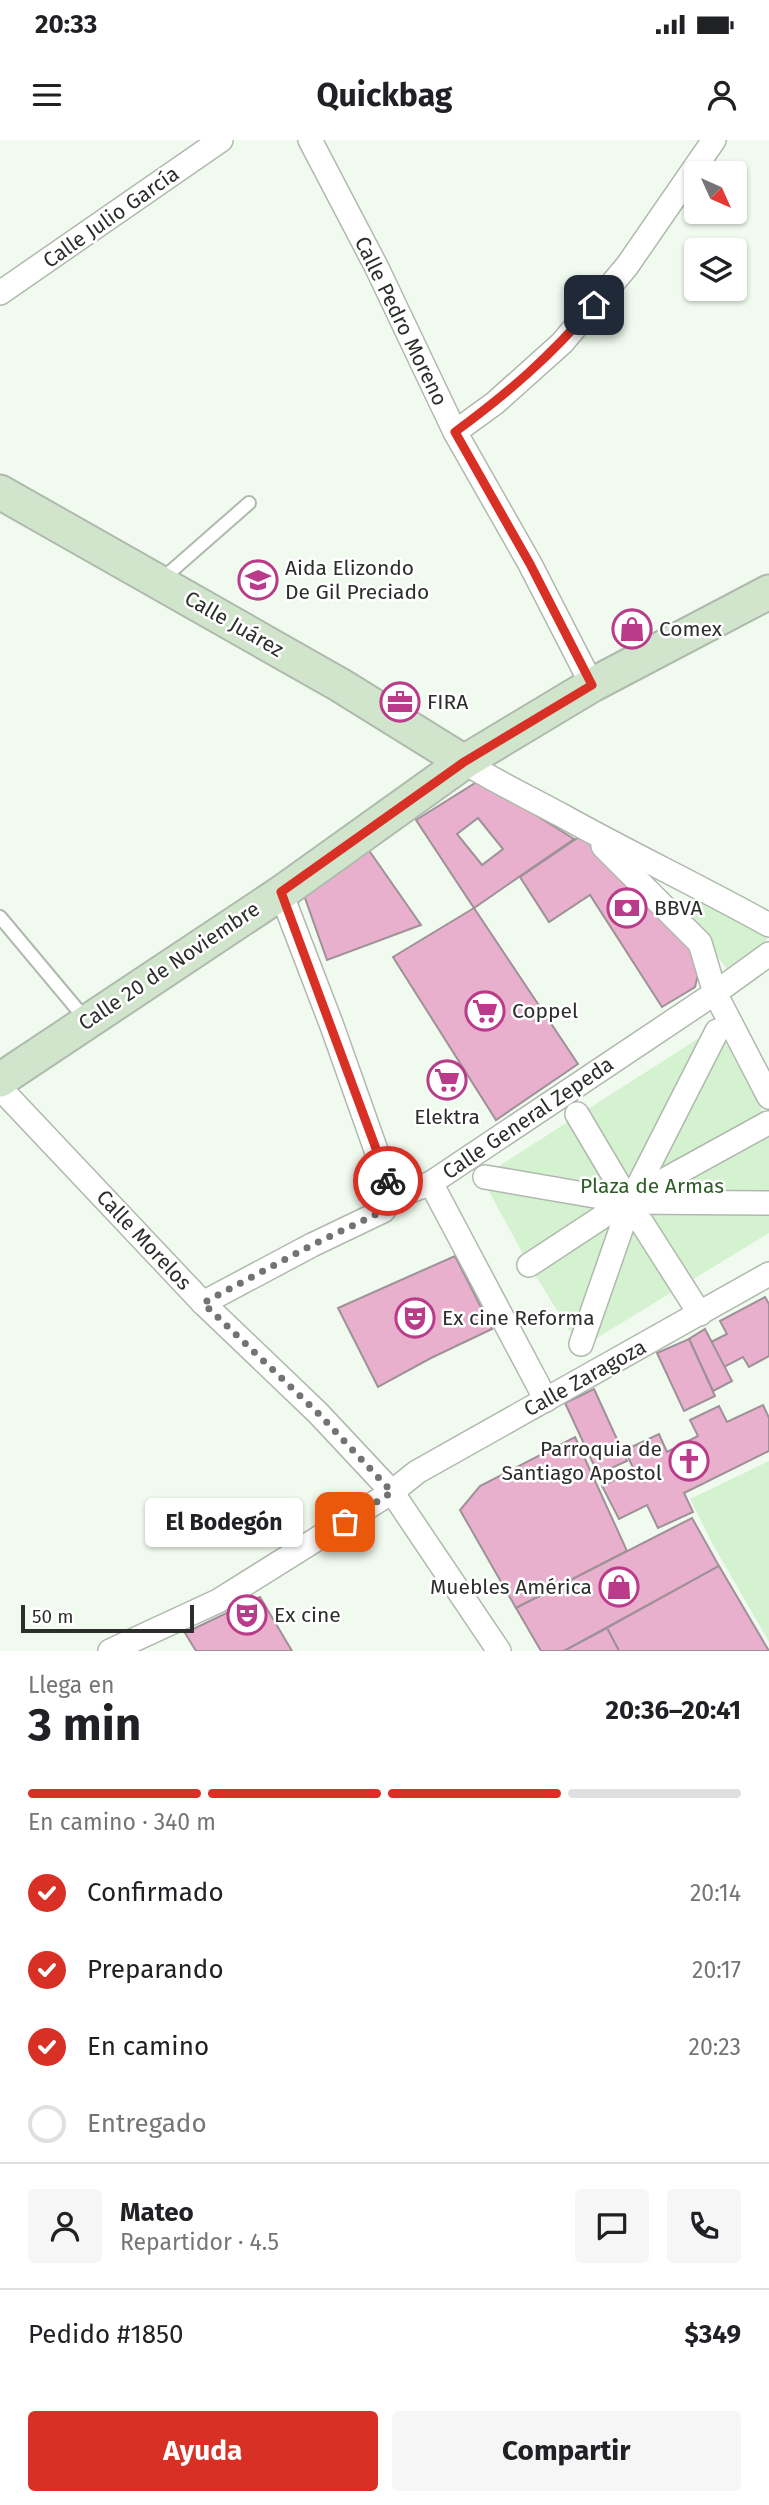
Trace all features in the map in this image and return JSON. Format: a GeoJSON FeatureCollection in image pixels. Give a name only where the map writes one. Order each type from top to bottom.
{"type":"FeatureCollection","features":[{"type":"Feature","properties":{"kind":"street","name":"Calle Julio García"},"geometry":{"type":"LineString","coordinates":[[0,293],[221,140]]}},
{"type":"Feature","properties":{"kind":"street","name":"Calle Pedro Moreno"},"geometry":{"type":"LineString","coordinates":[[310,140],[376,266],[455,432],[530,564],[592,685]]}},
{"type":"Feature","properties":{"kind":"street"},"geometry":{"type":"LineString","coordinates":[[455,432],[495,403],[562,343],[626,266],[714,140]]}},
{"type":"Feature","properties":{"kind":"street","name":"Calle Juárez"},"geometry":{"type":"LineString","coordinates":[[0,492],[340,685],[464,762]]}},
{"type":"Feature","properties":{"kind":"street","name":"Calle 20 de Noviembre"},"geometry":{"type":"LineString","coordinates":[[0,1080],[281,892],[464,762],[592,685],[769,592]]}},
{"type":"Feature","properties":{"kind":"street"},"geometry":{"type":"LineString","coordinates":[[464,762],[492,780],[686,879],[769,925]]}},
{"type":"Feature","properties":{"kind":"street"},"geometry":{"type":"LineString","coordinates":[[589,831],[700,943],[715,993],[769,1097]]}},
{"type":"Feature","properties":{"kind":"street"},"geometry":{"type":"LineString","coordinates":[[281,892],[393,1198]]}},
{"type":"Feature","properties":{"kind":"street","name":"Calle General Zepeda"},"geometry":{"type":"LineString","coordinates":[[203,1303],[383,1211],[393,1198],[431,1183],[769,954]]}},
{"type":"Feature","properties":{"kind":"street"},"geometry":{"type":"LineString","coordinates":[[581,1344],[629,1200],[717,1031]]}},
{"type":"Feature","properties":{"kind":"street","name":"Calle Morelos"},"geometry":{"type":"LineString","coordinates":[[0,1088],[203,1303],[318,1413],[392,1492],[499,1651]]}},
{"type":"Feature","properties":{"kind":"street"},"geometry":{"type":"LineString","coordinates":[[577,1114],[629,1200]]}},
{"type":"Feature","properties":{"kind":"street"},"geometry":{"type":"LineString","coordinates":[[529,1265],[629,1200],[768,1123]]}},
{"type":"Feature","properties":{"kind":"street"},"geometry":{"type":"LineString","coordinates":[[485,1177],[629,1200],[769,1203]]}},
{"type":"Feature","properties":{"kind":"street"},"geometry":{"type":"LineString","coordinates":[[431,1183],[546,1400]]}},
{"type":"Feature","properties":{"kind":"street"},"geometry":{"type":"LineString","coordinates":[[642,1223],[700,1314]]}},
{"type":"Feature","properties":{"kind":"street","name":"Calle Zaragoza"},"geometry":{"type":"LineString","coordinates":[[110,1651],[218,1601],[392,1492],[417,1472],[767,1277]]}},
{"type":"Feature","properties":{"kind":"lane"},"geometry":{"type":"LineString","coordinates":[[160,582],[249,503]]}},
{"type":"Feature","properties":{"kind":"lane"},"geometry":{"type":"LineString","coordinates":[[0,917],[87,1021]]}},
{"type":"Feature","properties":{"kind":"green space"},"geometry":{"type":"Polygon","coordinates":[[[691,894],[769,929],[769,937],[732,975],[682,913],[691,894]]]}},
{"type":"Feature","properties":{"kind":"green space","name":"Plaza de Armas"},"geometry":{"type":"Polygon","coordinates":[[[710,1031],[722,1036],[769,1124],[769,1233],[587,1344],[576,1341],[529,1265],[484,1182],[488,1173],[710,1031]]]}},
{"type":"Feature","properties":{"kind":"green space"},"geometry":{"type":"Polygon","coordinates":[[[769,1461],[769,1642],[690,1499],[769,1461]]]}},
{"type":"Feature","properties":{"kind":"building"},"geometry":{"type":"Polygon","coordinates":[[[480,780],[574,839],[474,908],[416,820],[480,780]],[[478,818],[457,834],[482,865],[503,849],[478,818]]]}},
{"type":"Feature","properties":{"kind":"building","name":"BBVA"},"geometry":{"type":"Polygon","coordinates":[[[582,835],[703,954],[695,987],[662,1007],[590,895],[549,922],[520,877],[582,835]]]}},
{"type":"Feature","properties":{"kind":"building"},"geometry":{"type":"Polygon","coordinates":[[[368,849],[421,925],[327,960],[304,895],[368,849]]]}},
{"type":"Feature","properties":{"kind":"building","name":"Coppel"},"geometry":{"type":"Polygon","coordinates":[[[474,908],[578,1064],[496,1120],[393,957],[474,908]]]}},
{"type":"Feature","properties":{"kind":"building","name":"Ex cine Reforma"},"geometry":{"type":"Polygon","coordinates":[[[455,1256],[492,1329],[378,1387],[338,1308],[455,1256]]]}},
{"type":"Feature","properties":{"kind":"building"},"geometry":{"type":"Polygon","coordinates":[[[765,1297],[769,1304],[769,1356],[749,1367],[743,1357],[724,1367],[711,1342],[727,1334],[720,1321],[765,1297]]]}},
{"type":"Feature","properties":{"kind":"building"},"geometry":{"type":"Polygon","coordinates":[[[705,1329],[732,1381],[713,1391],[689,1339],[705,1329]]]}},
{"type":"Feature","properties":{"kind":"building"},"geometry":{"type":"Polygon","coordinates":[[[689,1339],[715,1396],[684,1411],[657,1353],[689,1339]]]}},
{"type":"Feature","properties":{"kind":"building"},"geometry":{"type":"Polygon","coordinates":[[[594,1389],[627,1461],[598,1474],[565,1403],[594,1389]]]}},
{"type":"Feature","properties":{"kind":"building","name":"Parroquia de Santiago Apostol"},"geometry":{"type":"Polygon","coordinates":[[[763,1405],[769,1418],[769,1451],[684,1493],[693,1512],[658,1528],[647,1505],[619,1519],[602,1486],[634,1470],[625,1450],[659,1434],[667,1452],[698,1436],[690,1420],[719,1406],[727,1422],[763,1405]]]}},
{"type":"Feature","properties":{"kind":"building"},"geometry":{"type":"Polygon","coordinates":[[[575,1437],[627,1551],[516,1608],[460,1510],[480,1486],[575,1437]]]}},
{"type":"Feature","properties":{"kind":"building","name":"Muebles América"},"geometry":{"type":"Polygon","coordinates":[[[692,1518],[719,1566],[564,1651],[541,1651],[516,1608],[692,1518]]]}},
{"type":"Feature","properties":{"kind":"building"},"geometry":{"type":"Polygon","coordinates":[[[719,1566],[769,1651],[619,1651],[607,1628],[719,1566]]]}},
{"type":"Feature","properties":{"kind":"building","name":"Ex cine"},"geometry":{"type":"Polygon","coordinates":[[[260,1597],[292,1651],[196,1651],[185,1633],[260,1597]]]}},
{"type":"Feature","properties":{"kind":"building"},"geometry":{"type":"Polygon","coordinates":[[[607,1628],[619,1651],[564,1651],[607,1628]]]}},
{"type":"Feature","properties":{"kind":"way so far"},"geometry":{"type":"LineString","coordinates":[[345,1522],[392,1492],[318,1413],[203,1303],[383,1211],[393,1198],[388,1181]]}},
{"type":"Feature","properties":{"kind":"place","name":"Aida Elizondo De Gil Preciado"},"geometry":{"type":"Point","coordinates":[258,580]}},
{"type":"Feature","properties":{"kind":"place","name":"Comex"},"geometry":{"type":"Point","coordinates":[632,629]}},
{"type":"Feature","properties":{"kind":"place","name":"FIRA"},"geometry":{"type":"Point","coordinates":[400,702]}},
{"type":"Feature","properties":{"kind":"place","name":"BBVA"},"geometry":{"type":"Point","coordinates":[627,908]}},
{"type":"Feature","properties":{"kind":"place","name":"Coppel"},"geometry":{"type":"Point","coordinates":[485,1011]}},
{"type":"Feature","properties":{"kind":"place","name":"Elektra"},"geometry":{"type":"Point","coordinates":[447,1080]}},
{"type":"Feature","properties":{"kind":"place","name":"Ex cine Reforma"},"geometry":{"type":"Point","coordinates":[415,1318]}},
{"type":"Feature","properties":{"kind":"place","name":"Parroquia de Santiago Apostol"},"geometry":{"type":"Point","coordinates":[689,1461]}},
{"type":"Feature","properties":{"kind":"place","name":"El Bodegón"},"geometry":{"type":"Point","coordinates":[345,1522]}},
{"type":"Feature","properties":{"kind":"place","name":"Muebles América"},"geometry":{"type":"Point","coordinates":[619,1587]}},
{"type":"Feature","properties":{"kind":"place","name":"Ex cine"},"geometry":{"type":"Point","coordinates":[247,1615]}},
{"type":"Feature","properties":{"kind":"route"},"geometry":{"type":"LineString","coordinates":[[388,1181],[281,892],[464,762],[592,685],[530,564],[455,432],[495,403],[562,343],[594,305]]}}]}
